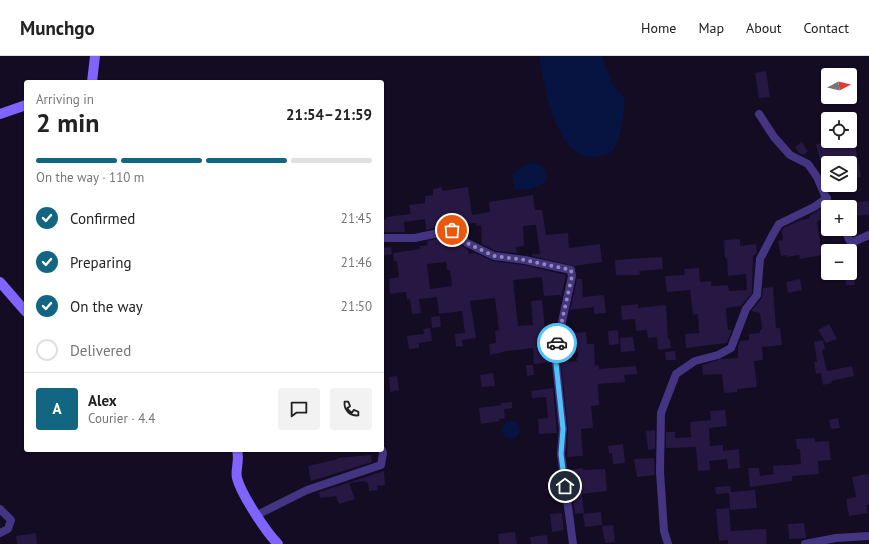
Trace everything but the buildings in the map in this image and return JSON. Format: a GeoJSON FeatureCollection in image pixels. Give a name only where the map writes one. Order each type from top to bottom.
{"type":"FeatureCollection","features":[{"type":"Feature","properties":{"kind":"street"},"geometry":{"type":"LineString","coordinates":[[92,80],[95,56]]}},
{"type":"Feature","properties":{"kind":"street"},"geometry":{"type":"LineString","coordinates":[[0,114],[24,106]]}},
{"type":"Feature","properties":{"kind":"street"},"geometry":{"type":"LineString","coordinates":[[668,544],[664,531],[660,472],[660,413],[676,374],[695,360],[718,355],[731,348],[746,309],[757,295],[760,260],[779,224],[814,207],[827,198],[817,177],[808,164],[790,155],[774,137],[760,114]]}},
{"type":"Feature","properties":{"kind":"street"},"geometry":{"type":"LineString","coordinates":[[384,238],[415,238],[452,230],[467,243],[494,256],[525,260],[571,270],[572,276],[555,354],[563,429],[561,454],[573,544]]}},
{"type":"Feature","properties":{"kind":"street"},"geometry":{"type":"LineString","coordinates":[[848,236],[852,243],[869,235]]}},
{"type":"Feature","properties":{"kind":"street"},"geometry":{"type":"LineString","coordinates":[[0,282],[24,310]]}},
{"type":"Feature","properties":{"kind":"street"},"geometry":{"type":"LineString","coordinates":[[238,452],[239,458],[236,477],[266,532],[278,544]]}},
{"type":"Feature","properties":{"kind":"street"},"geometry":{"type":"LineString","coordinates":[[257,515],[307,490],[381,465],[383,452]]}},
{"type":"Feature","properties":{"kind":"street"},"geometry":{"type":"LineString","coordinates":[[0,509],[11,520],[8,529],[0,533]]}},
{"type":"Feature","properties":{"kind":"street"},"geometry":{"type":"LineString","coordinates":[[805,544],[836,538],[869,536]]}},
{"type":"Feature","properties":{"kind":"shaded area"},"geometry":{"type":"Polygon","coordinates":[[[539,56],[602,56],[612,83],[625,99],[620,135],[615,148],[611,152],[606,155],[596,157],[586,156],[573,150],[564,139],[558,129],[549,105],[539,56]]]}},
{"type":"Feature","properties":{"kind":"shaded area"},"geometry":{"type":"Polygon","coordinates":[[[530,163],[538,164],[545,170],[546,181],[531,189],[515,189],[512,175],[516,170],[530,163]]]}},
{"type":"Feature","properties":{"kind":"shaded area"},"geometry":{"type":"Polygon","coordinates":[[[511,421],[517,424],[520,430],[517,436],[511,439],[505,436],[502,430],[505,424],[511,421]]]}},
{"type":"Feature","properties":{"kind":"way so far"},"geometry":{"type":"LineString","coordinates":[[452,230],[467,243],[494,256],[525,260],[571,270],[572,276],[557,343]]}},
{"type":"Feature","properties":{"kind":"route"},"geometry":{"type":"LineString","coordinates":[[557,343],[555,354],[563,429],[561,454],[565,486]]}}]}
